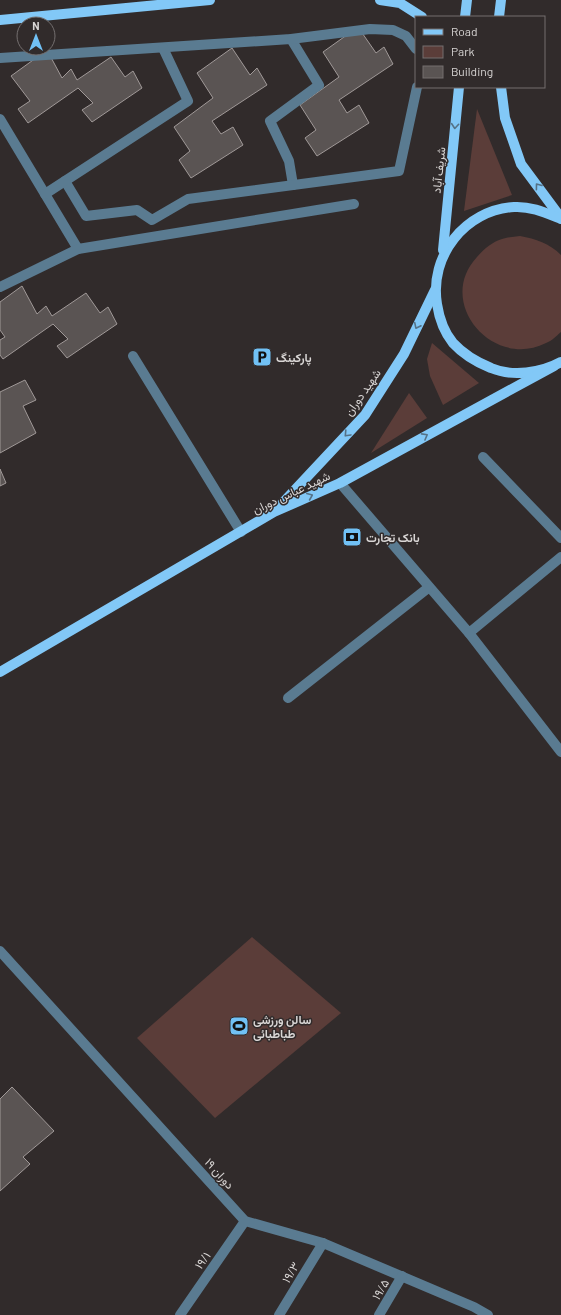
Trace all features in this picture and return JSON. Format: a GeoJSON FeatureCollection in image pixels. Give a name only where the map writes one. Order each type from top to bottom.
{"type":"FeatureCollection","features":[{"type":"Feature","properties":{"kind":"main road"},"geometry":{"type":"LineString","coordinates":[[0,20],[210,0]]}},
{"type":"Feature","properties":{"kind":"main road"},"geometry":{"type":"LineString","coordinates":[[380,0],[400,3],[420,16]]}},
{"type":"Feature","properties":{"kind":"main road"},"geometry":{"type":"LineString","coordinates":[[465,16],[467,0]]}},
{"type":"Feature","properties":{"kind":"main road"},"geometry":{"type":"LineString","coordinates":[[499,16],[501,0]]}},
{"type":"Feature","properties":{"kind":"main road","name":"شریف آباد"},"geometry":{"type":"LineString","coordinates":[[443,255],[459,88]]}},
{"type":"Feature","properties":{"kind":"main road"},"geometry":{"type":"LineString","coordinates":[[501,88],[505,118],[521,164],[561,218]]}},
{"type":"Feature","properties":{"kind":"main road"},"geometry":{"type":"LineString","coordinates":[[558,364],[527,373],[499,372],[474,361],[453,342],[439,318],[434,290],[439,263],[443,255],[451,241],[468,223],[490,212],[515,207],[540,210],[561,218]]}},
{"type":"Feature","properties":{"kind":"main road","name":"شهید دوران"},"geometry":{"type":"LineString","coordinates":[[274,512],[365,415],[404,354],[434,290]]}},
{"type":"Feature","properties":{"kind":"main road","name":"شهید عباس دوران"},"geometry":{"type":"LineString","coordinates":[[0,672],[274,512],[340,483],[558,364]]}},
{"type":"Feature","properties":{"kind":"street"},"geometry":{"type":"LineString","coordinates":[[0,58],[291,39],[370,29],[393,30],[406,36],[415,48]]}},
{"type":"Feature","properties":{"kind":"street"},"geometry":{"type":"LineString","coordinates":[[291,39],[319,85],[270,121],[289,161],[293,185]]}},
{"type":"Feature","properties":{"kind":"street"},"geometry":{"type":"LineString","coordinates":[[45,194],[188,101],[163,48]]}},
{"type":"Feature","properties":{"kind":"street"},"geometry":{"type":"LineString","coordinates":[[65,181],[86,216],[137,210],[152,220],[188,198],[399,172],[417,88]]}},
{"type":"Feature","properties":{"kind":"street"},"geometry":{"type":"LineString","coordinates":[[0,119],[78,249]]}},
{"type":"Feature","properties":{"kind":"street"},"geometry":{"type":"LineString","coordinates":[[0,288],[78,249],[354,204]]}},
{"type":"Feature","properties":{"kind":"street"},"geometry":{"type":"LineString","coordinates":[[133,356],[241,532]]}},
{"type":"Feature","properties":{"kind":"street"},"geometry":{"type":"LineString","coordinates":[[483,457],[561,538]]}},
{"type":"Feature","properties":{"kind":"street"},"geometry":{"type":"LineString","coordinates":[[340,483],[428,588],[469,633],[561,752]]}},
{"type":"Feature","properties":{"kind":"street"},"geometry":{"type":"LineString","coordinates":[[469,633],[561,558]]}},
{"type":"Feature","properties":{"kind":"street"},"geometry":{"type":"LineString","coordinates":[[288,698],[428,588]]}},
{"type":"Feature","properties":{"kind":"street","name":"دوران ۱۹"},"geometry":{"type":"LineString","coordinates":[[0,951],[245,1221]]}},
{"type":"Feature","properties":{"kind":"street"},"geometry":{"type":"LineString","coordinates":[[245,1221],[322,1243],[402,1276],[472,1311],[488,1315]]}},
{"type":"Feature","properties":{"kind":"street","name":"۱۹/۱"},"geometry":{"type":"LineString","coordinates":[[180,1315],[245,1221]]}},
{"type":"Feature","properties":{"kind":"street","name":"۱۹/۳"},"geometry":{"type":"LineString","coordinates":[[279,1315],[322,1243]]}},
{"type":"Feature","properties":{"kind":"street","name":"۱۹/۵"},"geometry":{"type":"LineString","coordinates":[[379,1315],[402,1276]]}},
{"type":"Feature","properties":{"kind":"green space"},"geometry":{"type":"Polygon","coordinates":[[[477,109],[512,195],[464,211],[477,109]]]}},
{"type":"Feature","properties":{"kind":"green space"},"geometry":{"type":"Polygon","coordinates":[[[520,236],[542,242],[552,247],[561,255],[561,332],[548,342],[526,349],[507,347],[489,340],[476,327],[466,311],[462,293],[466,275],[482,251],[498,240],[520,236]]]}},
{"type":"Feature","properties":{"kind":"green space"},"geometry":{"type":"Polygon","coordinates":[[[432,343],[479,383],[443,405],[430,376],[427,359],[432,343]]]}},
{"type":"Feature","properties":{"kind":"green space"},"geometry":{"type":"Polygon","coordinates":[[[409,393],[427,418],[371,453],[409,393]]]}},
{"type":"Feature","properties":{"kind":"green space","name":"سالن ورزشی طباطبائی"},"geometry":{"type":"Polygon","coordinates":[[[252,937],[341,1013],[215,1118],[137,1038],[252,937]]]}},
{"type":"Feature","properties":{"kind":"building"},"geometry":{"type":"Polygon","coordinates":[[[358,27],[376,53],[384,47],[393,64],[339,100],[347,113],[359,105],[369,123],[317,156],[305,138],[316,130],[300,105],[339,77],[323,52],[358,27]]]}},
{"type":"Feature","properties":{"kind":"building"},"geometry":{"type":"Polygon","coordinates":[[[232,48],[250,75],[257,68],[267,85],[212,121],[221,134],[233,127],[243,145],[191,178],[179,160],[190,151],[174,127],[213,98],[197,73],[232,48]]]}},
{"type":"Feature","properties":{"kind":"building"},"geometry":{"type":"Polygon","coordinates":[[[39,56],[50,56],[62,78],[71,69],[77,80],[111,57],[125,77],[133,71],[142,88],[92,122],[82,110],[93,103],[78,88],[28,123],[18,109],[30,101],[11,76],[39,56]]]}},
{"type":"Feature","properties":{"kind":"building"},"geometry":{"type":"Polygon","coordinates":[[[22,286],[37,314],[46,306],[52,316],[86,293],[100,313],[108,307],[117,324],[67,358],[57,346],[68,339],[53,324],[3,359],[0,355],[0,340],[5,337],[0,330],[0,302],[22,286]]]}},
{"type":"Feature","properties":{"kind":"building"},"geometry":{"type":"Polygon","coordinates":[[[25,380],[36,400],[23,406],[36,433],[0,453],[0,392],[25,380]]]}},
{"type":"Feature","properties":{"kind":"building"},"geometry":{"type":"Polygon","coordinates":[[[0,469],[6,483],[0,486],[0,469]]]}},
{"type":"Feature","properties":{"kind":"building"},"geometry":{"type":"Polygon","coordinates":[[[12,1087],[54,1131],[23,1157],[30,1164],[0,1191],[0,1099],[12,1087]]]}},
{"type":"Feature","properties":{"kind":"place","name":"پارکینگ"},"geometry":{"type":"Point","coordinates":[262,357]}},
{"type":"Feature","properties":{"kind":"place","name":"بانک تجارت"},"geometry":{"type":"Point","coordinates":[352,537]}},
{"type":"Feature","properties":{"kind":"place","name":"سالن ورزشی طباطبائی"},"geometry":{"type":"Point","coordinates":[239,1026]}}]}
